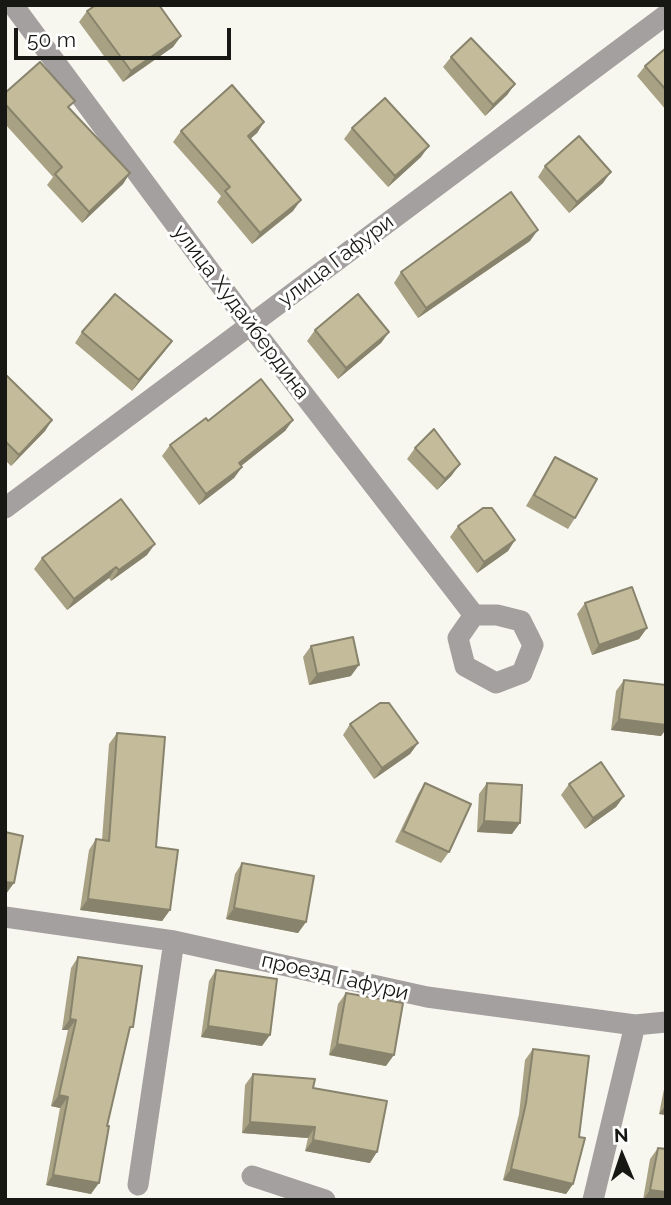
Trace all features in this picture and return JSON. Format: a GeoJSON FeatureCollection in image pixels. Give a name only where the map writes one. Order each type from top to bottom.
{"type":"FeatureCollection","features":[{"type":"Feature","properties":{"kind":"street","name":"улица Худайбердина"},"geometry":{"type":"LineString","coordinates":[[13,5],[250,325],[474,615]]}},
{"type":"Feature","properties":{"kind":"street","name":"улица Гафури"},"geometry":{"type":"LineString","coordinates":[[5,508],[666,15]]}},
{"type":"Feature","properties":{"kind":"street","name":"проезд Гафури"},"geometry":{"type":"LineString","coordinates":[[5,917],[174,941],[427,998],[635,1025],[666,1022]]}},
{"type":"Feature","properties":{"kind":"street"},"geometry":{"type":"LineString","coordinates":[[138,1185],[174,941]]}},
{"type":"Feature","properties":{"kind":"street"},"geometry":{"type":"LineString","coordinates":[[593,1200],[635,1025]]}},
{"type":"Feature","properties":{"kind":"street"},"geometry":{"type":"LineString","coordinates":[[252,1176],[325,1200]]}},
{"type":"Feature","properties":{"kind":"building"},"geometry":{"type":"Polygon","coordinates":[[[96,5],[159,5],[181,36],[131,71],[87,11],[96,5]]]}},
{"type":"Feature","properties":{"kind":"building"},"geometry":{"type":"Polygon","coordinates":[[[471,38],[515,84],[493,105],[451,57],[471,38]]]}},
{"type":"Feature","properties":{"kind":"building"},"geometry":{"type":"Polygon","coordinates":[[[666,48],[666,90],[645,66],[666,48]]]}},
{"type":"Feature","properties":{"kind":"building"},"geometry":{"type":"Polygon","coordinates":[[[40,62],[75,101],[68,107],[130,173],[89,212],[55,174],[62,167],[5,104],[5,93],[40,62]]]}},
{"type":"Feature","properties":{"kind":"building"},"geometry":{"type":"Polygon","coordinates":[[[232,85],[264,122],[248,136],[301,200],[260,233],[225,191],[230,187],[181,131],[232,85]]]}},
{"type":"Feature","properties":{"kind":"building"},"geometry":{"type":"Polygon","coordinates":[[[385,98],[429,146],[395,176],[352,128],[385,98]]]}},
{"type":"Feature","properties":{"kind":"building"},"geometry":{"type":"Polygon","coordinates":[[[579,136],[611,172],[577,202],[545,166],[579,136]]]}},
{"type":"Feature","properties":{"kind":"building"},"geometry":{"type":"Polygon","coordinates":[[[511,192],[538,230],[426,308],[401,272],[511,192]]]}},
{"type":"Feature","properties":{"kind":"building"},"geometry":{"type":"Polygon","coordinates":[[[115,294],[172,341],[139,380],[82,332],[115,294]]]}},
{"type":"Feature","properties":{"kind":"building"},"geometry":{"type":"Polygon","coordinates":[[[358,294],[389,332],[346,368],[315,330],[358,294]]]}},
{"type":"Feature","properties":{"kind":"building"},"geometry":{"type":"Polygon","coordinates":[[[7,376],[52,420],[19,455],[5,441],[7,376]]]}},
{"type":"Feature","properties":{"kind":"building"},"geometry":{"type":"Polygon","coordinates":[[[261,379],[293,420],[239,463],[242,467],[206,494],[170,445],[206,418],[208,421],[261,379]]]}},
{"type":"Feature","properties":{"kind":"building"},"geometry":{"type":"Polygon","coordinates":[[[434,429],[460,464],[445,479],[415,448],[434,429]]]}},
{"type":"Feature","properties":{"kind":"building"},"geometry":{"type":"Polygon","coordinates":[[[555,457],[597,479],[575,518],[534,495],[555,457]]]}},
{"type":"Feature","properties":{"kind":"building"},"geometry":{"type":"Polygon","coordinates":[[[121,499],[155,544],[119,570],[116,567],[74,599],[42,558],[121,499]]]}},
{"type":"Feature","properties":{"kind":"building"},"geometry":{"type":"Polygon","coordinates":[[[483,508],[492,508],[515,540],[484,562],[458,526],[483,508]]]}},
{"type":"Feature","properties":{"kind":"building"},"geometry":{"type":"Polygon","coordinates":[[[632,587],[647,628],[599,645],[585,603],[632,587]]]}},
{"type":"Feature","properties":{"kind":"building"},"geometry":{"type":"Polygon","coordinates":[[[353,637],[359,665],[317,674],[311,646],[353,637]]]}},
{"type":"Feature","properties":{"kind":"building"},"geometry":{"type":"Polygon","coordinates":[[[624,680],[666,685],[666,725],[619,719],[624,680]]]}},
{"type":"Feature","properties":{"kind":"building"},"geometry":{"type":"Polygon","coordinates":[[[380,703],[389,703],[418,743],[382,768],[350,724],[380,703]]]}},
{"type":"Feature","properties":{"kind":"building"},"geometry":{"type":"Polygon","coordinates":[[[117,733],[165,737],[156,847],[178,850],[170,910],[88,899],[96,839],[109,841],[117,733]]]}},
{"type":"Feature","properties":{"kind":"building"},"geometry":{"type":"Polygon","coordinates":[[[601,762],[624,796],[593,818],[569,784],[601,762]]]}},
{"type":"Feature","properties":{"kind":"building"},"geometry":{"type":"Polygon","coordinates":[[[425,783],[471,804],[449,852],[403,831],[425,783]]]}},
{"type":"Feature","properties":{"kind":"building"},"geometry":{"type":"Polygon","coordinates":[[[487,783],[522,785],[520,823],[484,821],[487,783]]]}},
{"type":"Feature","properties":{"kind":"building"},"geometry":{"type":"Polygon","coordinates":[[[5,832],[23,836],[14,883],[5,882],[5,832]]]}},
{"type":"Feature","properties":{"kind":"building"},"geometry":{"type":"Polygon","coordinates":[[[242,863],[314,876],[306,922],[234,908],[242,863]]]}},
{"type":"Feature","properties":{"kind":"building"},"geometry":{"type":"Polygon","coordinates":[[[78,957],[142,966],[133,1027],[130,1027],[107,1126],[99,1183],[53,1175],[68,1097],[59,1095],[76,1020],[70,1019],[78,957]]]}},
{"type":"Feature","properties":{"kind":"building"},"geometry":{"type":"Polygon","coordinates":[[[216,970],[277,979],[270,1035],[208,1026],[216,970]]]}},
{"type":"Feature","properties":{"kind":"building"},"geometry":{"type":"Polygon","coordinates":[[[346,993],[403,1003],[394,1055],[337,1044],[346,993]]]}},
{"type":"Feature","properties":{"kind":"building"},"geometry":{"type":"Polygon","coordinates":[[[533,1049],[589,1056],[579,1137],[585,1138],[573,1184],[511,1169],[526,1103],[533,1049]]]}},
{"type":"Feature","properties":{"kind":"building"},"geometry":{"type":"Polygon","coordinates":[[[253,1074],[315,1079],[313,1088],[387,1101],[377,1152],[313,1140],[315,1127],[250,1122],[253,1074]]]}},
{"type":"Feature","properties":{"kind":"building"},"geometry":{"type":"Polygon","coordinates":[[[658,1148],[666,1149],[666,1192],[650,1190],[658,1148]]]}}]}
